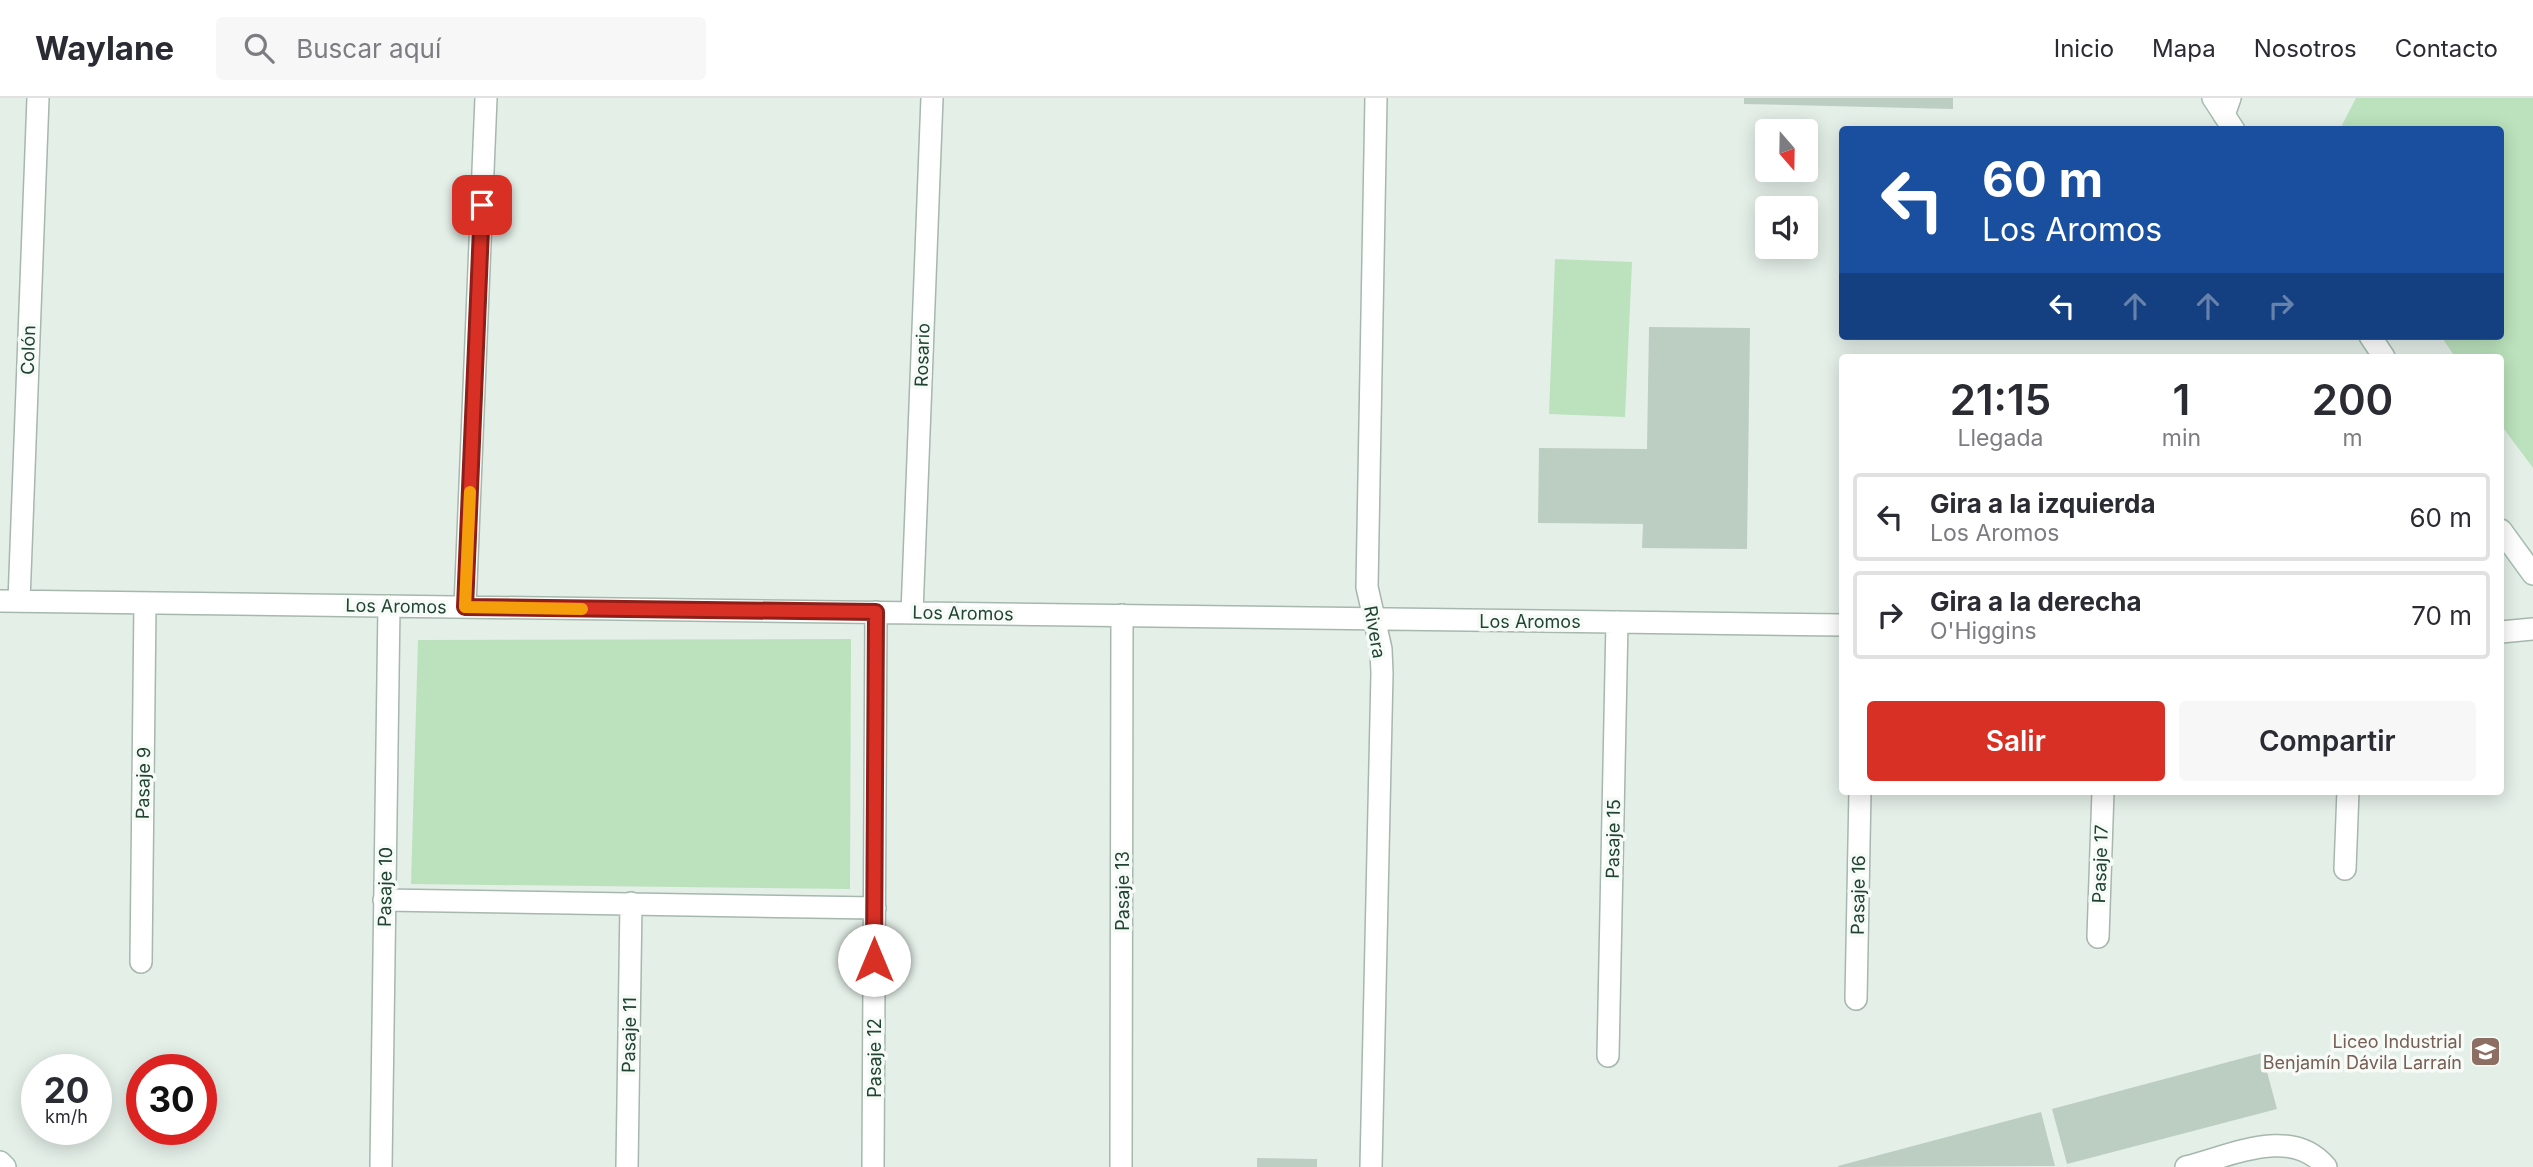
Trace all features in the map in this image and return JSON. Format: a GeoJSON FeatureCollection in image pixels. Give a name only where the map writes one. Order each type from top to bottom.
{"type":"FeatureCollection","features":[{"type":"Feature","properties":{"kind":"street","name":"Colón"},"geometry":{"type":"LineString","coordinates":[[10,601],[37,98]]}},
{"type":"Feature","properties":{"kind":"street"},"geometry":{"type":"LineString","coordinates":[[465,607],[486,98]]}},
{"type":"Feature","properties":{"kind":"street","name":"Rosario"},"geometry":{"type":"LineString","coordinates":[[912,612],[932,98]]}},
{"type":"Feature","properties":{"kind":"street","name":"Rivera"},"geometry":{"type":"LineString","coordinates":[[1371,1167],[1382,673],[1381,649],[1367,587],[1376,98]]}},
{"type":"Feature","properties":{"kind":"street"},"geometry":{"type":"LineString","coordinates":[[2504,534],[2533,574]]}},
{"type":"Feature","properties":{"kind":"street","name":"Los Aromos"},"geometry":{"type":"LineString","coordinates":[[10,601],[1839,625]]}},
{"type":"Feature","properties":{"kind":"street","name":"Pasaje 9"},"geometry":{"type":"LineString","coordinates":[[141,962],[145,603]]}},
{"type":"Feature","properties":{"kind":"street","name":"Pasaje 10"},"geometry":{"type":"LineString","coordinates":[[381,1167],[389,606]]}},
{"type":"Feature","properties":{"kind":"street","name":"Pasaje 12"},"geometry":{"type":"LineString","coordinates":[[873,1167],[876,612]]}},
{"type":"Feature","properties":{"kind":"street","name":"Pasaje 13"},"geometry":{"type":"LineString","coordinates":[[1121,1167],[1122,615]]}},
{"type":"Feature","properties":{"kind":"street","name":"Pasaje 15"},"geometry":{"type":"LineString","coordinates":[[1608,1056],[1617,622]]}},
{"type":"Feature","properties":{"kind":"street"},"geometry":{"type":"LineString","coordinates":[[2504,632],[2533,629]]}},
{"type":"Feature","properties":{"kind":"street","name":"Pasaje 16"},"geometry":{"type":"LineString","coordinates":[[1856,999],[1860,795]]}},
{"type":"Feature","properties":{"kind":"street","name":"Pasaje 17"},"geometry":{"type":"LineString","coordinates":[[2098,937],[2103,795]]}},
{"type":"Feature","properties":{"kind":"street"},"geometry":{"type":"LineString","coordinates":[[2345,869],[2348,795]]}},
{"type":"Feature","properties":{"kind":"street"},"geometry":{"type":"LineString","coordinates":[[384,900],[875,908]]}},
{"type":"Feature","properties":{"kind":"street","name":"Pasaje 11"},"geometry":{"type":"LineString","coordinates":[[627,1167],[631,904]]}},
{"type":"Feature","properties":{"kind":"street"},"geometry":{"type":"LineString","coordinates":[[2186,1167],[2269,1146],[2296,1145],[2308,1150],[2326,1167]]}},
{"type":"Feature","properties":{"kind":"street"},"geometry":{"type":"LineString","coordinates":[[0,1162],[5,1167]]}},
{"type":"Feature","properties":{"kind":"green space"},"geometry":{"type":"Polygon","coordinates":[[[2356,98],[2533,98],[2533,468],[2504,429],[2504,354],[2453,354],[2444,340],[2504,340],[2504,126],[2342,126],[2356,98]]]}},
{"type":"Feature","properties":{"kind":"green space"},"geometry":{"type":"Polygon","coordinates":[[[1555,259],[1632,262],[1625,417],[1549,414],[1555,259]]]}},
{"type":"Feature","properties":{"kind":"green space"},"geometry":{"type":"Polygon","coordinates":[[[851,639],[850,889],[411,884],[418,640],[851,639]]]}},
{"type":"Feature","properties":{"kind":"building"},"geometry":{"type":"Polygon","coordinates":[[[1744,98],[1953,98],[1953,109],[1744,104],[1744,98]]]}},
{"type":"Feature","properties":{"kind":"building"},"geometry":{"type":"Polygon","coordinates":[[[1649,327],[1750,328],[1747,549],[1642,548],[1643,524],[1538,523],[1539,448],[1647,449],[1649,327]]]}},
{"type":"Feature","properties":{"kind":"building"},"geometry":{"type":"Polygon","coordinates":[[[2262,1053],[2277,1109],[2067,1164],[2052,1109],[2262,1053]]]}},
{"type":"Feature","properties":{"kind":"building"},"geometry":{"type":"Polygon","coordinates":[[[2041,1112],[2055,1166],[1838,1167],[1838,1166],[2041,1112]]]}},
{"type":"Feature","properties":{"kind":"building"},"geometry":{"type":"Polygon","coordinates":[[[1257,1158],[1317,1159],[1317,1167],[1257,1167],[1257,1158]]]}},
{"type":"Feature","properties":{"kind":"slow traffic"},"geometry":{"type":"LineString","coordinates":[[470,492],[465,607],[582,609]]}},
{"type":"Feature","properties":{"kind":"place","name":"Liceo Industrial Benjamín Dávila Larraín"},"geometry":{"type":"Point","coordinates":[2485,1051]}},
{"type":"Feature","properties":{"kind":"route"},"geometry":{"type":"LineString","coordinates":[[482,205],[465,607],[876,612],[874,960]]}}]}
